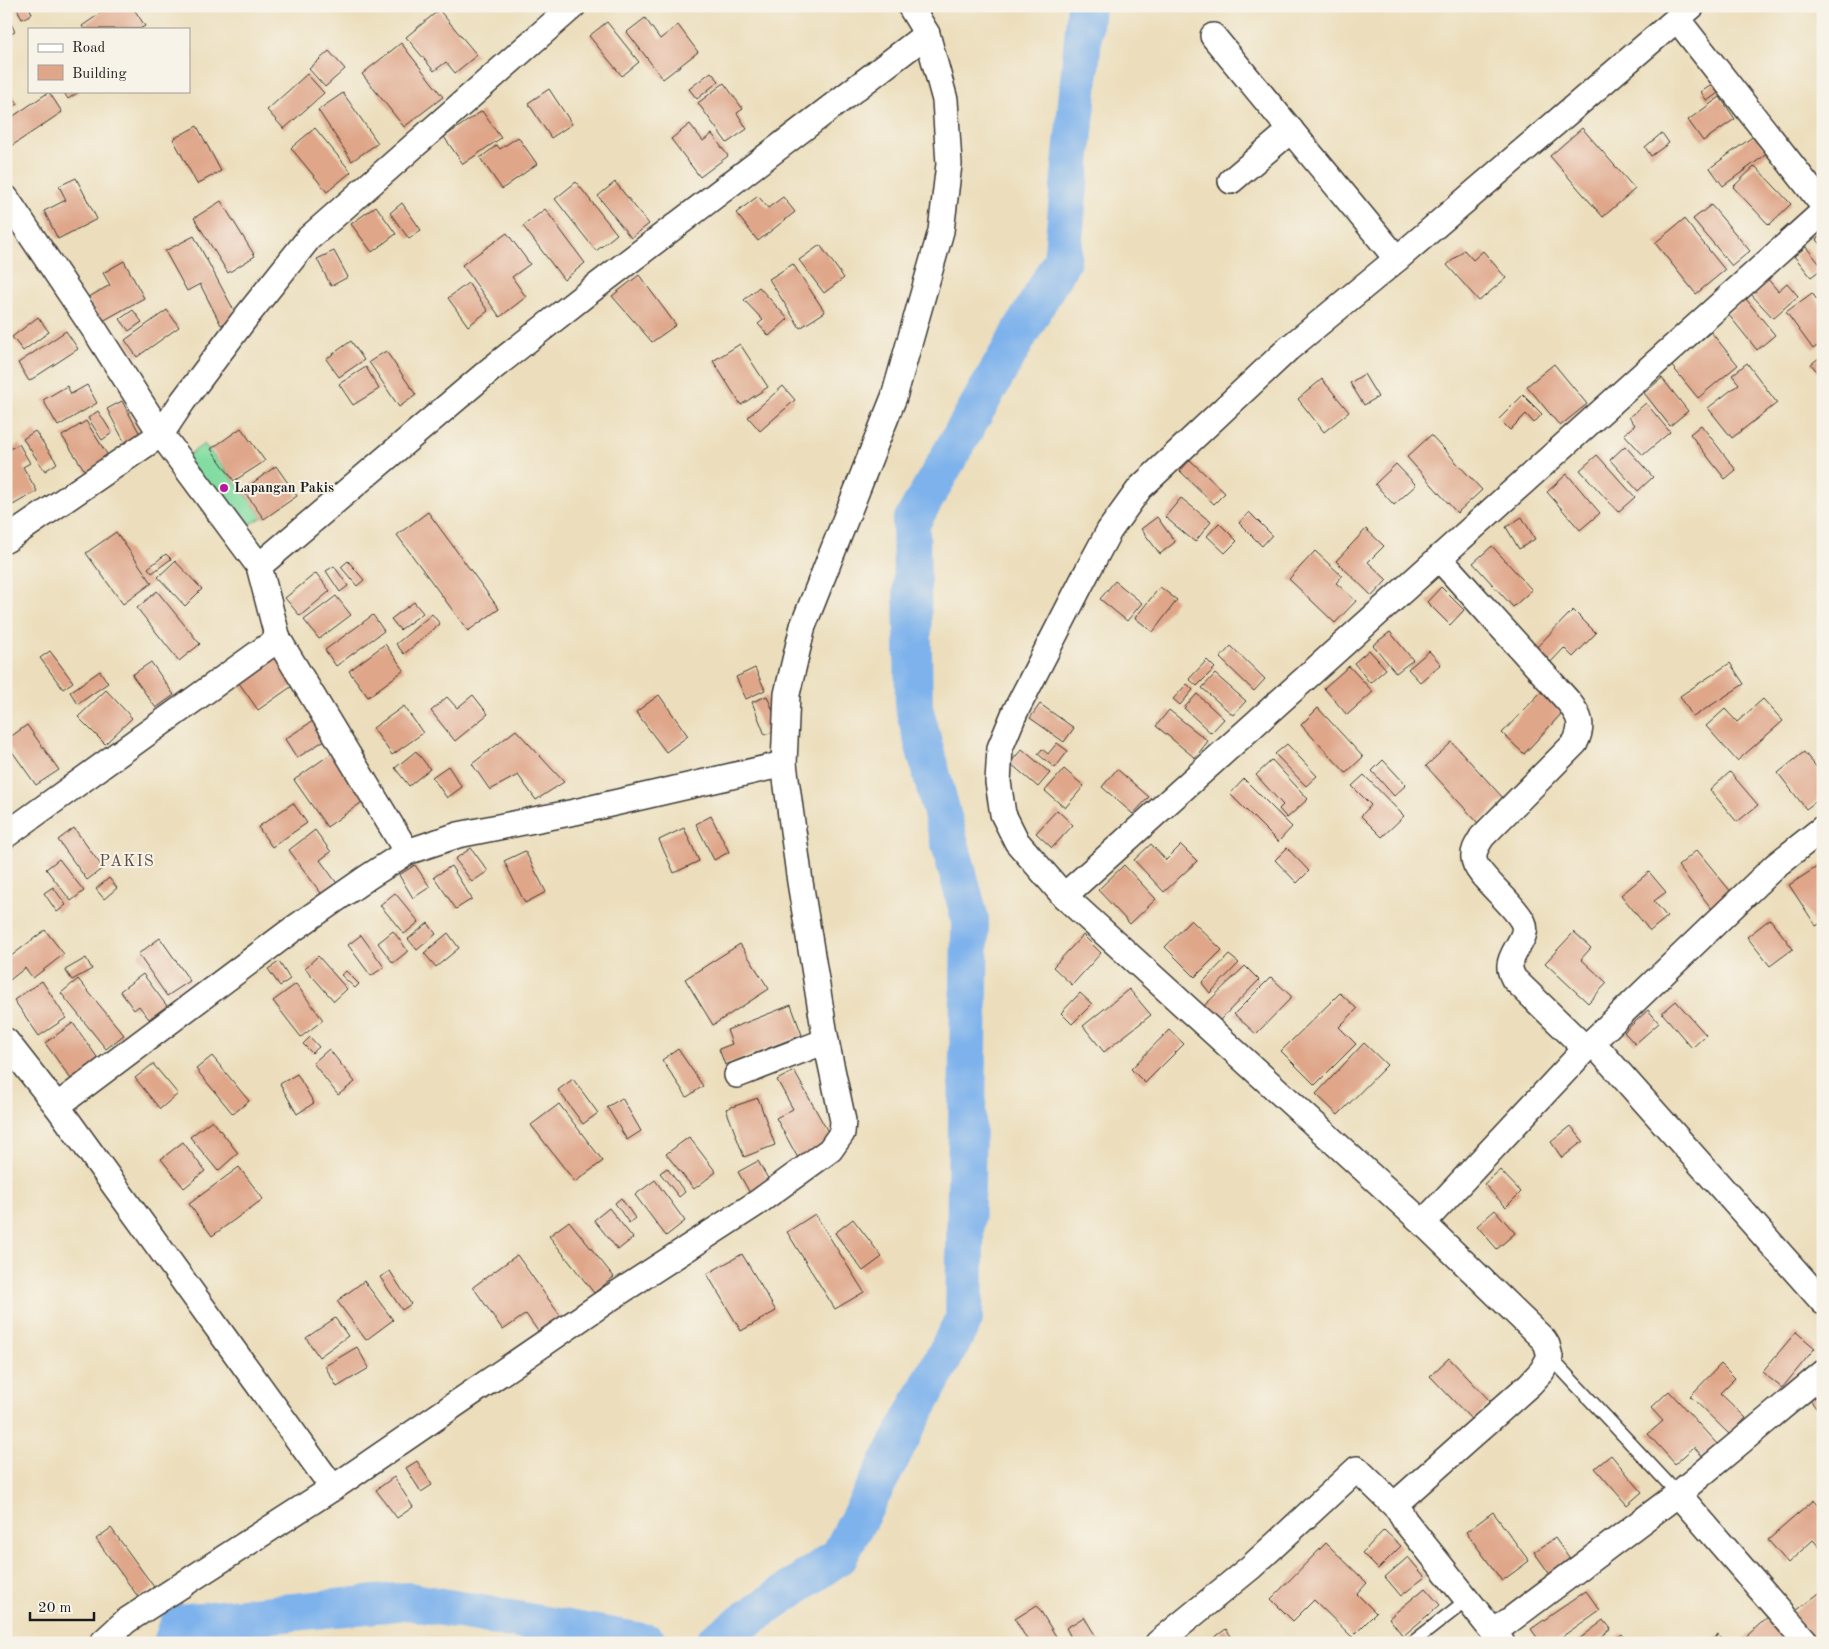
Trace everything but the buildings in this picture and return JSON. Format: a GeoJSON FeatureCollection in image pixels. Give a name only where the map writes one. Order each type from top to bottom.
{"type":"FeatureCollection","features":[{"type":"Feature","properties":{"kind":"street"},"geometry":{"type":"LineString","coordinates":[[6,540],[161,434],[183,401],[246,317],[309,238],[573,6]]}},
{"type":"Feature","properties":{"kind":"street"},"geometry":{"type":"LineString","coordinates":[[102,1643],[126,1621],[334,1488],[612,1297],[757,1203],[830,1150],[842,1133],[843,1121],[826,1041],[800,882],[784,764],[787,694],[803,626],[894,397],[941,230],[949,164],[945,100],[927,34],[910,6]]}},
{"type":"Feature","properties":{"kind":"street"},"geometry":{"type":"LineString","coordinates":[[1398,1509],[1401,1499],[1530,1384],[1542,1371],[1550,1357],[1544,1340],[1424,1224],[1064,896],[1017,842],[1003,814],[998,782],[1000,748],[1015,712],[1109,531],[1140,488],[1288,349],[1397,259],[1685,13],[1823,205]]}},
{"type":"Feature","properties":{"kind":"street"},"geometry":{"type":"LineString","coordinates":[[259,566],[490,370],[590,291],[927,34]]}},
{"type":"Feature","properties":{"kind":"street"},"geometry":{"type":"LineString","coordinates":[[1213,36],[1397,259]]}},
{"type":"Feature","properties":{"kind":"street"},"geometry":{"type":"LineString","coordinates":[[1231,181],[1291,130]]}},
{"type":"Feature","properties":{"kind":"street"},"geometry":{"type":"LineString","coordinates":[[6,198],[96,332],[161,434],[259,566],[278,639],[407,852]]}},
{"type":"Feature","properties":{"kind":"street"},"geometry":{"type":"LineString","coordinates":[[1064,896],[1823,212]]}},
{"type":"Feature","properties":{"kind":"street"},"geometry":{"type":"LineString","coordinates":[[1439,558],[1568,701],[1577,712],[1581,726],[1575,743],[1482,837],[1475,850],[1473,860],[1478,870],[1515,909],[1524,924],[1524,932],[1510,964],[1514,979],[1589,1045],[1823,1302]]}},
{"type":"Feature","properties":{"kind":"street"},"geometry":{"type":"LineString","coordinates":[[6,835],[278,639]]}},
{"type":"Feature","properties":{"kind":"street"},"geometry":{"type":"LineString","coordinates":[[57,1106],[289,932],[407,852],[458,834],[575,812],[784,764]]}},
{"type":"Feature","properties":{"kind":"street"},"geometry":{"type":"LineString","coordinates":[[1424,1224],[1589,1045],[1775,866],[1823,828]]}},
{"type":"Feature","properties":{"kind":"street"},"geometry":{"type":"LineString","coordinates":[[6,1041],[57,1106],[334,1488]]}},
{"type":"Feature","properties":{"kind":"street"},"geometry":{"type":"LineString","coordinates":[[737,1075],[826,1041]]}},
{"type":"Feature","properties":{"kind":"street"},"geometry":{"type":"LineString","coordinates":[[1158,1643],[1250,1567],[1357,1469],[1398,1509],[1404,1521],[1498,1637],[1678,1494],[1823,1373]]}},
{"type":"Feature","properties":{"kind":"street"},"geometry":{"type":"LineString","coordinates":[[1678,1494],[1807,1643]]}},
{"type":"Feature","properties":{"kind":"lane"},"geometry":{"type":"LineString","coordinates":[[1550,1357],[1678,1494]]}},
{"type":"Feature","properties":{"kind":"lane"},"geometry":{"type":"LineString","coordinates":[[1412,1643],[1467,1600]]}},
{"type":"Feature","properties":{"kind":"green space","name":"Lapangan Pakis"},"geometry":{"type":"Polygon","coordinates":[[[204,444],[263,517],[242,529],[184,458],[204,444]]]}},
{"type":"Feature","properties":{"kind":"waterway"},"geometry":{"type":"LineString","coordinates":[[713,1643],[839,1556],[964,1319],[970,919],[914,708],[911,523],[1062,260],[1086,6]]}},
{"type":"Feature","properties":{"kind":"waterway"},"geometry":{"type":"LineString","coordinates":[[172,1643],[179,1623],[408,1601],[648,1643]]}},
{"type":"Feature","properties":{"kind":"place","name":"Lapangan Pakis"},"geometry":{"type":"Point","coordinates":[224,488]}},
{"type":"Feature","properties":{"kind":"district","name":"PAKIS"},"geometry":{"type":"Point","coordinates":[127,862]}}]}
